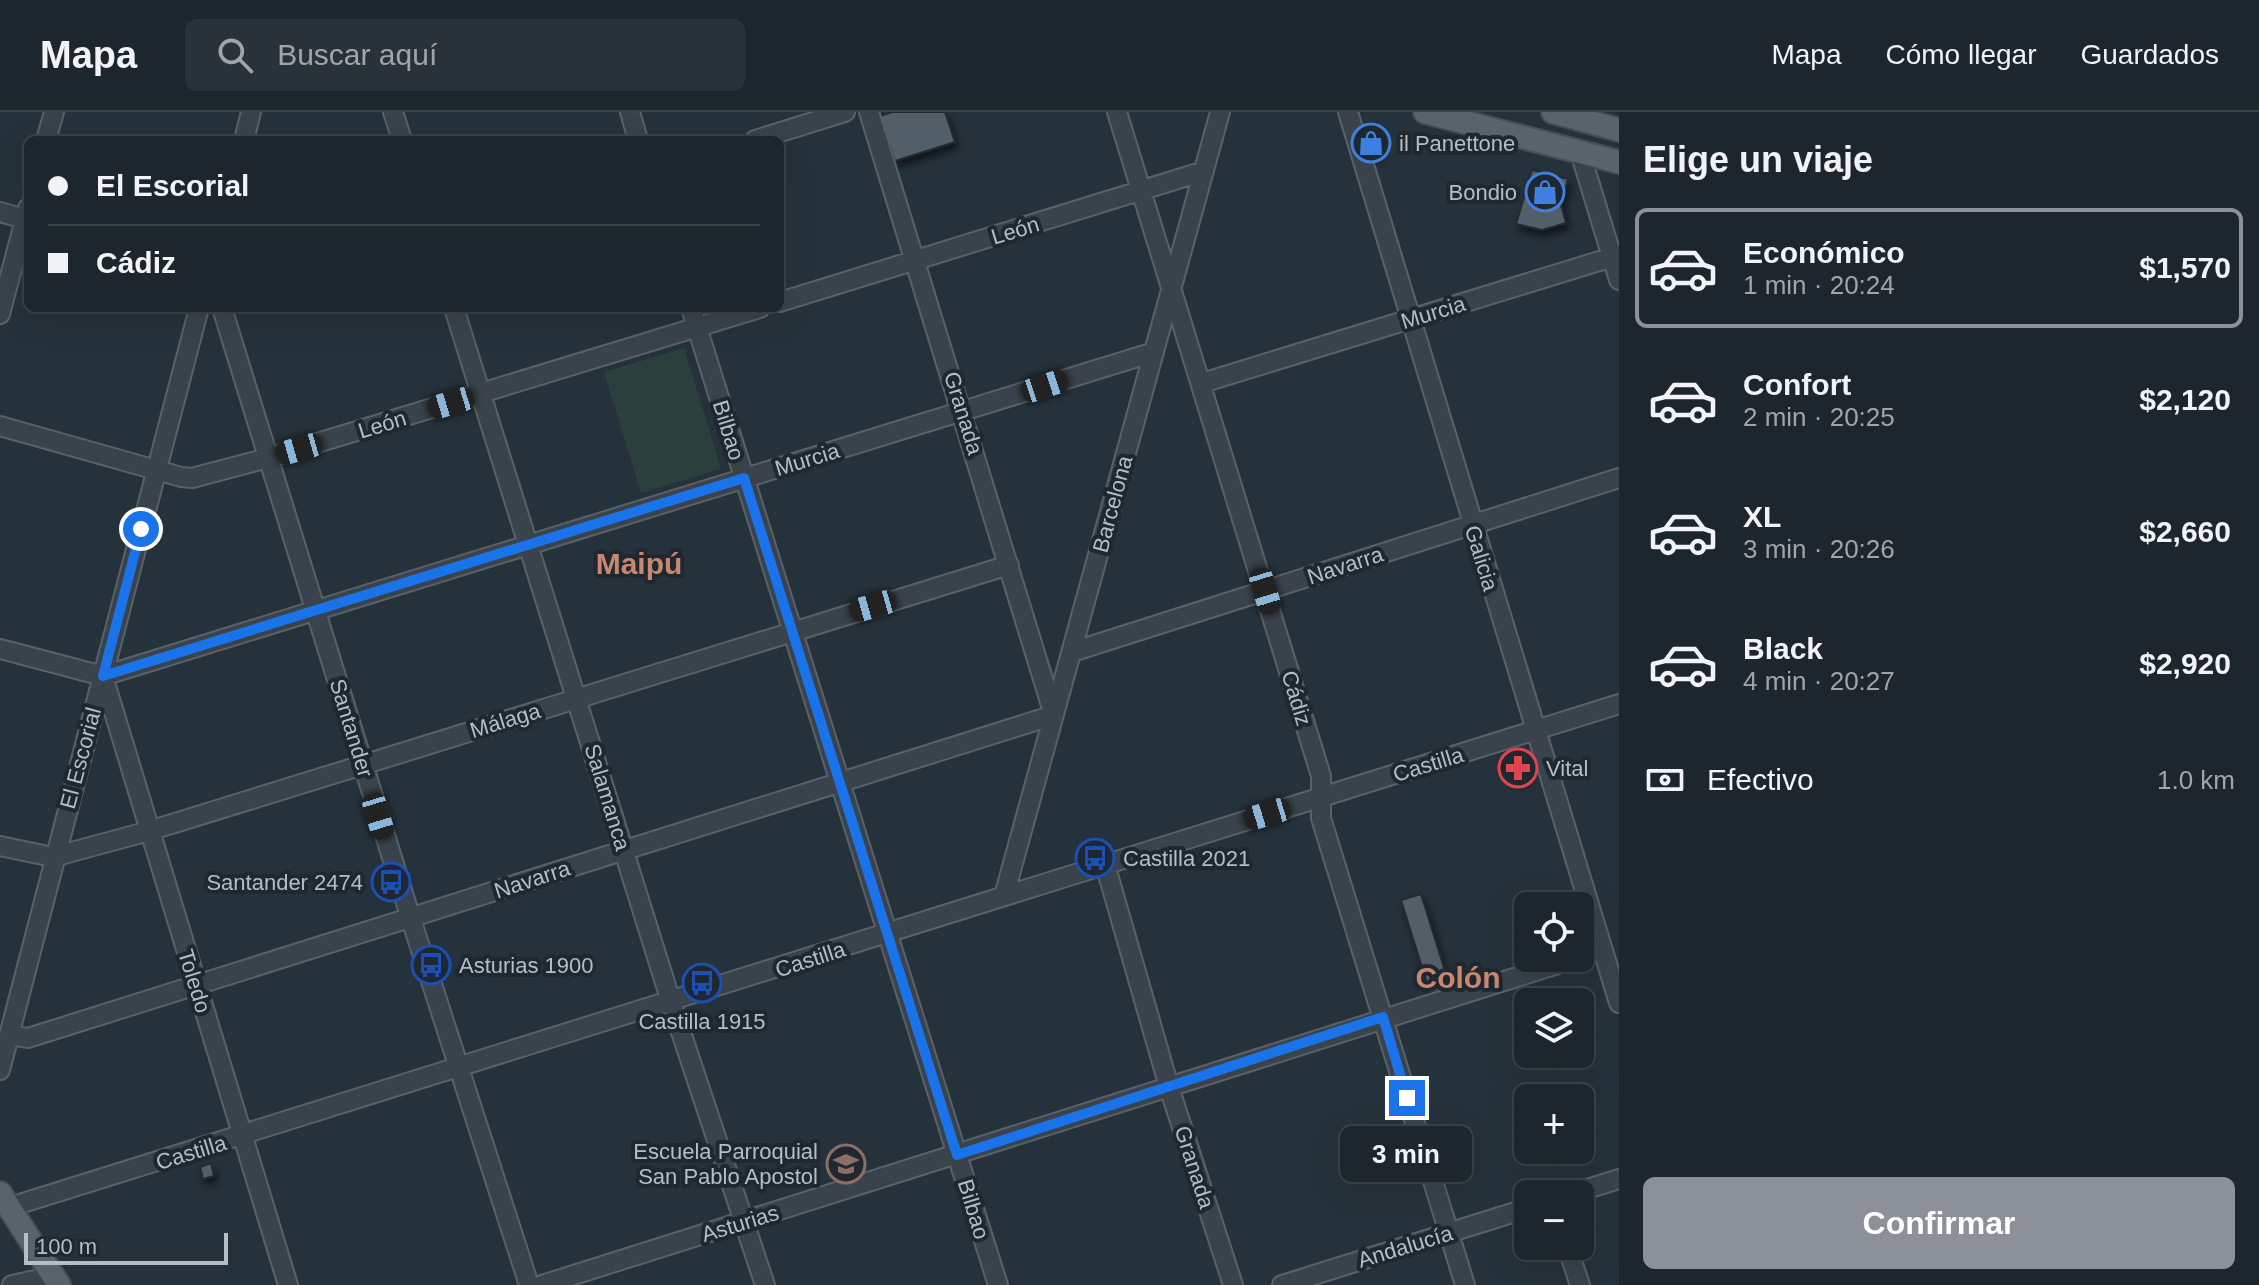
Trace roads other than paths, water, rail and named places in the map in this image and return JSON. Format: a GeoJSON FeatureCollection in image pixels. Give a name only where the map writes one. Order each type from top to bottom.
{"type":"FeatureCollection","features":[{"type":"Feature","properties":{"kind":"main road"},"geometry":{"type":"LineString","coordinates":[[1425,112],[1619,162]]}},
{"type":"Feature","properties":{"kind":"main road"},"geometry":{"type":"LineString","coordinates":[[1557,112],[1619,130]]}},
{"type":"Feature","properties":{"kind":"main road"},"geometry":{"type":"LineString","coordinates":[[3,1202],[57,1281]]}},
{"type":"Feature","properties":{"kind":"street"},"geometry":{"type":"LineString","coordinates":[[47,136],[54,112]]}},
{"type":"Feature","properties":{"kind":"street"},"geometry":{"type":"LineString","coordinates":[[245,136],[251,112]]}},
{"type":"Feature","properties":{"kind":"street"},"geometry":{"type":"LineString","coordinates":[[393,112],[401,136]]}},
{"type":"Feature","properties":{"kind":"street"},"geometry":{"type":"LineString","coordinates":[[630,112],[637,136]]}},
{"type":"Feature","properties":{"kind":"street"},"geometry":{"type":"LineString","coordinates":[[768,136],[845,112]]}},
{"type":"Feature","properties":{"kind":"street","name":"Granada"},"geometry":{"type":"LineString","coordinates":[[869,112],[964,411],[1054,715]]}},
{"type":"Feature","properties":{"kind":"street","name":"Cádiz"},"geometry":{"type":"LineString","coordinates":[[1117,112],[1321,776],[1321,818],[1465,1285]]}},
{"type":"Feature","properties":{"kind":"street","name":"Barcelona"},"geometry":{"type":"LineString","coordinates":[[1004,896],[1220,112]]}},
{"type":"Feature","properties":{"kind":"street","name":"Galicia"},"geometry":{"type":"LineString","coordinates":[[1348,112],[1535,731],[1611,948],[1619,1003]]}},
{"type":"Feature","properties":{"kind":"street"},"geometry":{"type":"LineString","coordinates":[[1580,152],[1616,256],[1619,280]]}},
{"type":"Feature","properties":{"kind":"street","name":"León"},"geometry":{"type":"LineString","coordinates":[[784,301],[1204,171]]}},
{"type":"Feature","properties":{"kind":"street"},"geometry":{"type":"LineString","coordinates":[[0,212],[24,216]]}},
{"type":"Feature","properties":{"kind":"street"},"geometry":{"type":"LineString","coordinates":[[0,314],[24,227]]}},
{"type":"Feature","properties":{"kind":"street","name":"Murcia"},"geometry":{"type":"LineString","coordinates":[[1202,383],[1616,256]]}},
{"type":"Feature","properties":{"kind":"street","name":"El Escorial"},"geometry":{"type":"LineString","coordinates":[[0,1070],[53,857],[198,312]]}},
{"type":"Feature","properties":{"kind":"street","name":"Santander"},"geometry":{"type":"LineString","coordinates":[[223,312],[362,765],[529,1285]]}},
{"type":"Feature","properties":{"kind":"street","name":"Salamanca"},"geometry":{"type":"LineString","coordinates":[[455,312],[672,1005],[765,1285]]}},
{"type":"Feature","properties":{"kind":"street","name":"Bilbao"},"geometry":{"type":"LineString","coordinates":[[692,312],[998,1285]]}},
{"type":"Feature","properties":{"kind":"street","name":"León"},"geometry":{"type":"LineString","coordinates":[[0,426],[192,478],[268,458],[747,312]]}},
{"type":"Feature","properties":{"kind":"street","name":"Murcia"},"geometry":{"type":"LineString","coordinates":[[103,676],[1154,352]]}},
{"type":"Feature","properties":{"kind":"street","name":"Navarra"},"geometry":{"type":"LineString","coordinates":[[1072,652],[1619,478]]}},
{"type":"Feature","properties":{"kind":"street","name":"Málaga"},"geometry":{"type":"LineString","coordinates":[[0,846],[53,857],[149,831],[1009,565]]}},
{"type":"Feature","properties":{"kind":"street"},"geometry":{"type":"LineString","coordinates":[[0,649],[103,676]]}},
{"type":"Feature","properties":{"kind":"street","name":"Toledo"},"geometry":{"type":"LineString","coordinates":[[103,676],[288,1285]]}},
{"type":"Feature","properties":{"kind":"street","name":"Castilla"},"geometry":{"type":"LineString","coordinates":[[3,1202],[243,1136],[672,1005],[1004,896],[1619,704]]}},
{"type":"Feature","properties":{"kind":"street","name":"Navarra"},"geometry":{"type":"LineString","coordinates":[[9,1035],[28,1038],[411,919],[839,780],[1054,715]]}},
{"type":"Feature","properties":{"kind":"street","name":"Granada"},"geometry":{"type":"LineString","coordinates":[[1105,864],[1169,1087],[1233,1285]]}},
{"type":"Feature","properties":{"kind":"street","name":"Asturias"},"geometry":{"type":"LineString","coordinates":[[542,1285],[1532,972]]}},
{"type":"Feature","properties":{"kind":"street"},"geometry":{"type":"LineString","coordinates":[[1594,1187],[1619,1179]]}},
{"type":"Feature","properties":{"kind":"street","name":"Andalucía"},"geometry":{"type":"LineString","coordinates":[[1282,1285],[1514,1212]]}},
{"type":"Feature","properties":{"kind":"street"},"geometry":{"type":"LineString","coordinates":[[1572,1260],[1580,1285]]}},
{"type":"Feature","properties":{"kind":"street"},"geometry":{"type":"LineString","coordinates":[[12,1285],[57,1281]]}},
{"type":"Feature","properties":{"kind":"place","name":"il Panettone"},"geometry":{"type":"Point","coordinates":[1371,143]}},
{"type":"Feature","properties":{"kind":"place","name":"Bondio"},"geometry":{"type":"Point","coordinates":[1545,192]}},
{"type":"Feature","properties":{"kind":"place","name":"Vital"},"geometry":{"type":"Point","coordinates":[1518,768]}},
{"type":"Feature","properties":{"kind":"place","name":"Castilla 2021"},"geometry":{"type":"Point","coordinates":[1095,858]}},
{"type":"Feature","properties":{"kind":"place","name":"Santander 2474"},"geometry":{"type":"Point","coordinates":[391,882]}},
{"type":"Feature","properties":{"kind":"place","name":"Asturias 1900"},"geometry":{"type":"Point","coordinates":[431,965]}},
{"type":"Feature","properties":{"kind":"place","name":"Castilla 1915"},"geometry":{"type":"Point","coordinates":[702,983]}},
{"type":"Feature","properties":{"kind":"place","name":"Escuela Parroquial San Pablo Apostol"},"geometry":{"type":"Point","coordinates":[846,1164]}},
{"type":"Feature","properties":{"kind":"district","name":"Maipú"},"geometry":{"type":"Point","coordinates":[639,564]}},
{"type":"Feature","properties":{"kind":"district","name":"Colón"},"geometry":{"type":"Point","coordinates":[1458,978]}}]}
